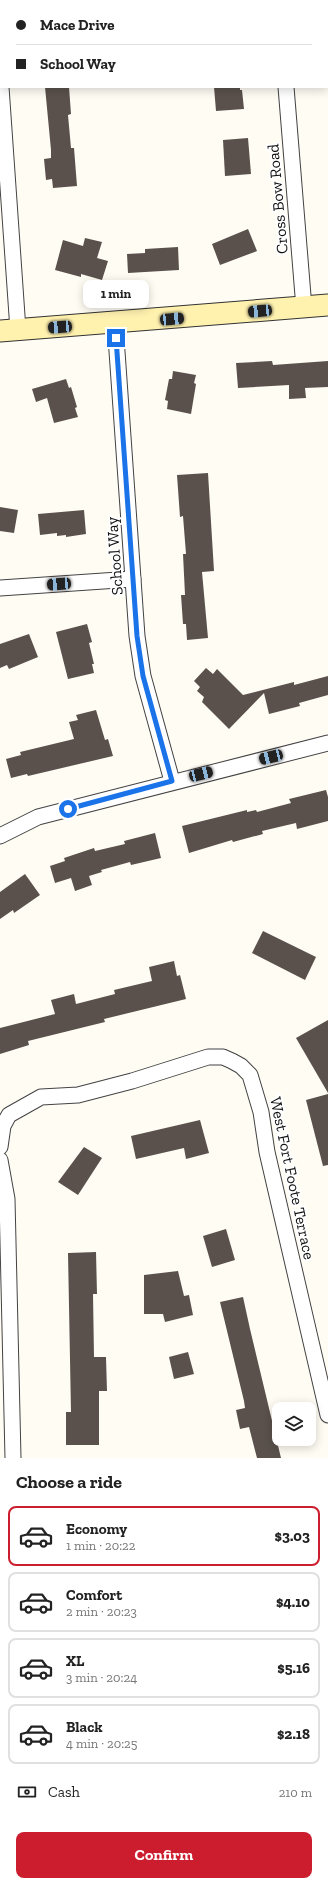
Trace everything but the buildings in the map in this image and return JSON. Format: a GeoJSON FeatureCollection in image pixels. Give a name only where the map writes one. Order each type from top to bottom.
{"type":"FeatureCollection","features":[{"type":"Feature","properties":{"kind":"street"},"geometry":{"type":"LineString","coordinates":[[1,88],[9,331],[328,305]]}},
{"type":"Feature","properties":{"kind":"street","name":"Cross Bow Road"},"geometry":{"type":"LineString","coordinates":[[286,88],[304,308]]}},
{"type":"Feature","properties":{"kind":"street","name":"School Way"},"geometry":{"type":"LineString","coordinates":[[115,323],[137,636],[143,676],[172,781]]}},
{"type":"Feature","properties":{"kind":"street"},"geometry":{"type":"LineString","coordinates":[[0,588],[133,579]]}},
{"type":"Feature","properties":{"kind":"street"},"geometry":{"type":"LineString","coordinates":[[0,836],[38,817],[172,781],[328,743]]}},
{"type":"Feature","properties":{"kind":"street","name":"West Fort Foote Terrace"},"geometry":{"type":"LineString","coordinates":[[0,1147],[3,1126],[9,1115],[41,1097],[78,1095],[132,1081],[208,1057],[223,1057],[241,1066],[250,1075],[261,1112],[267,1152],[328,1415]]}},
{"type":"Feature","properties":{"kind":"street"},"geometry":{"type":"LineString","coordinates":[[0,1160],[7,1199],[13,1458]]}},
{"type":"Feature","properties":{"kind":"route"},"geometry":{"type":"LineString","coordinates":[[68,809],[172,781],[143,676],[137,636],[116,338]]}}]}
